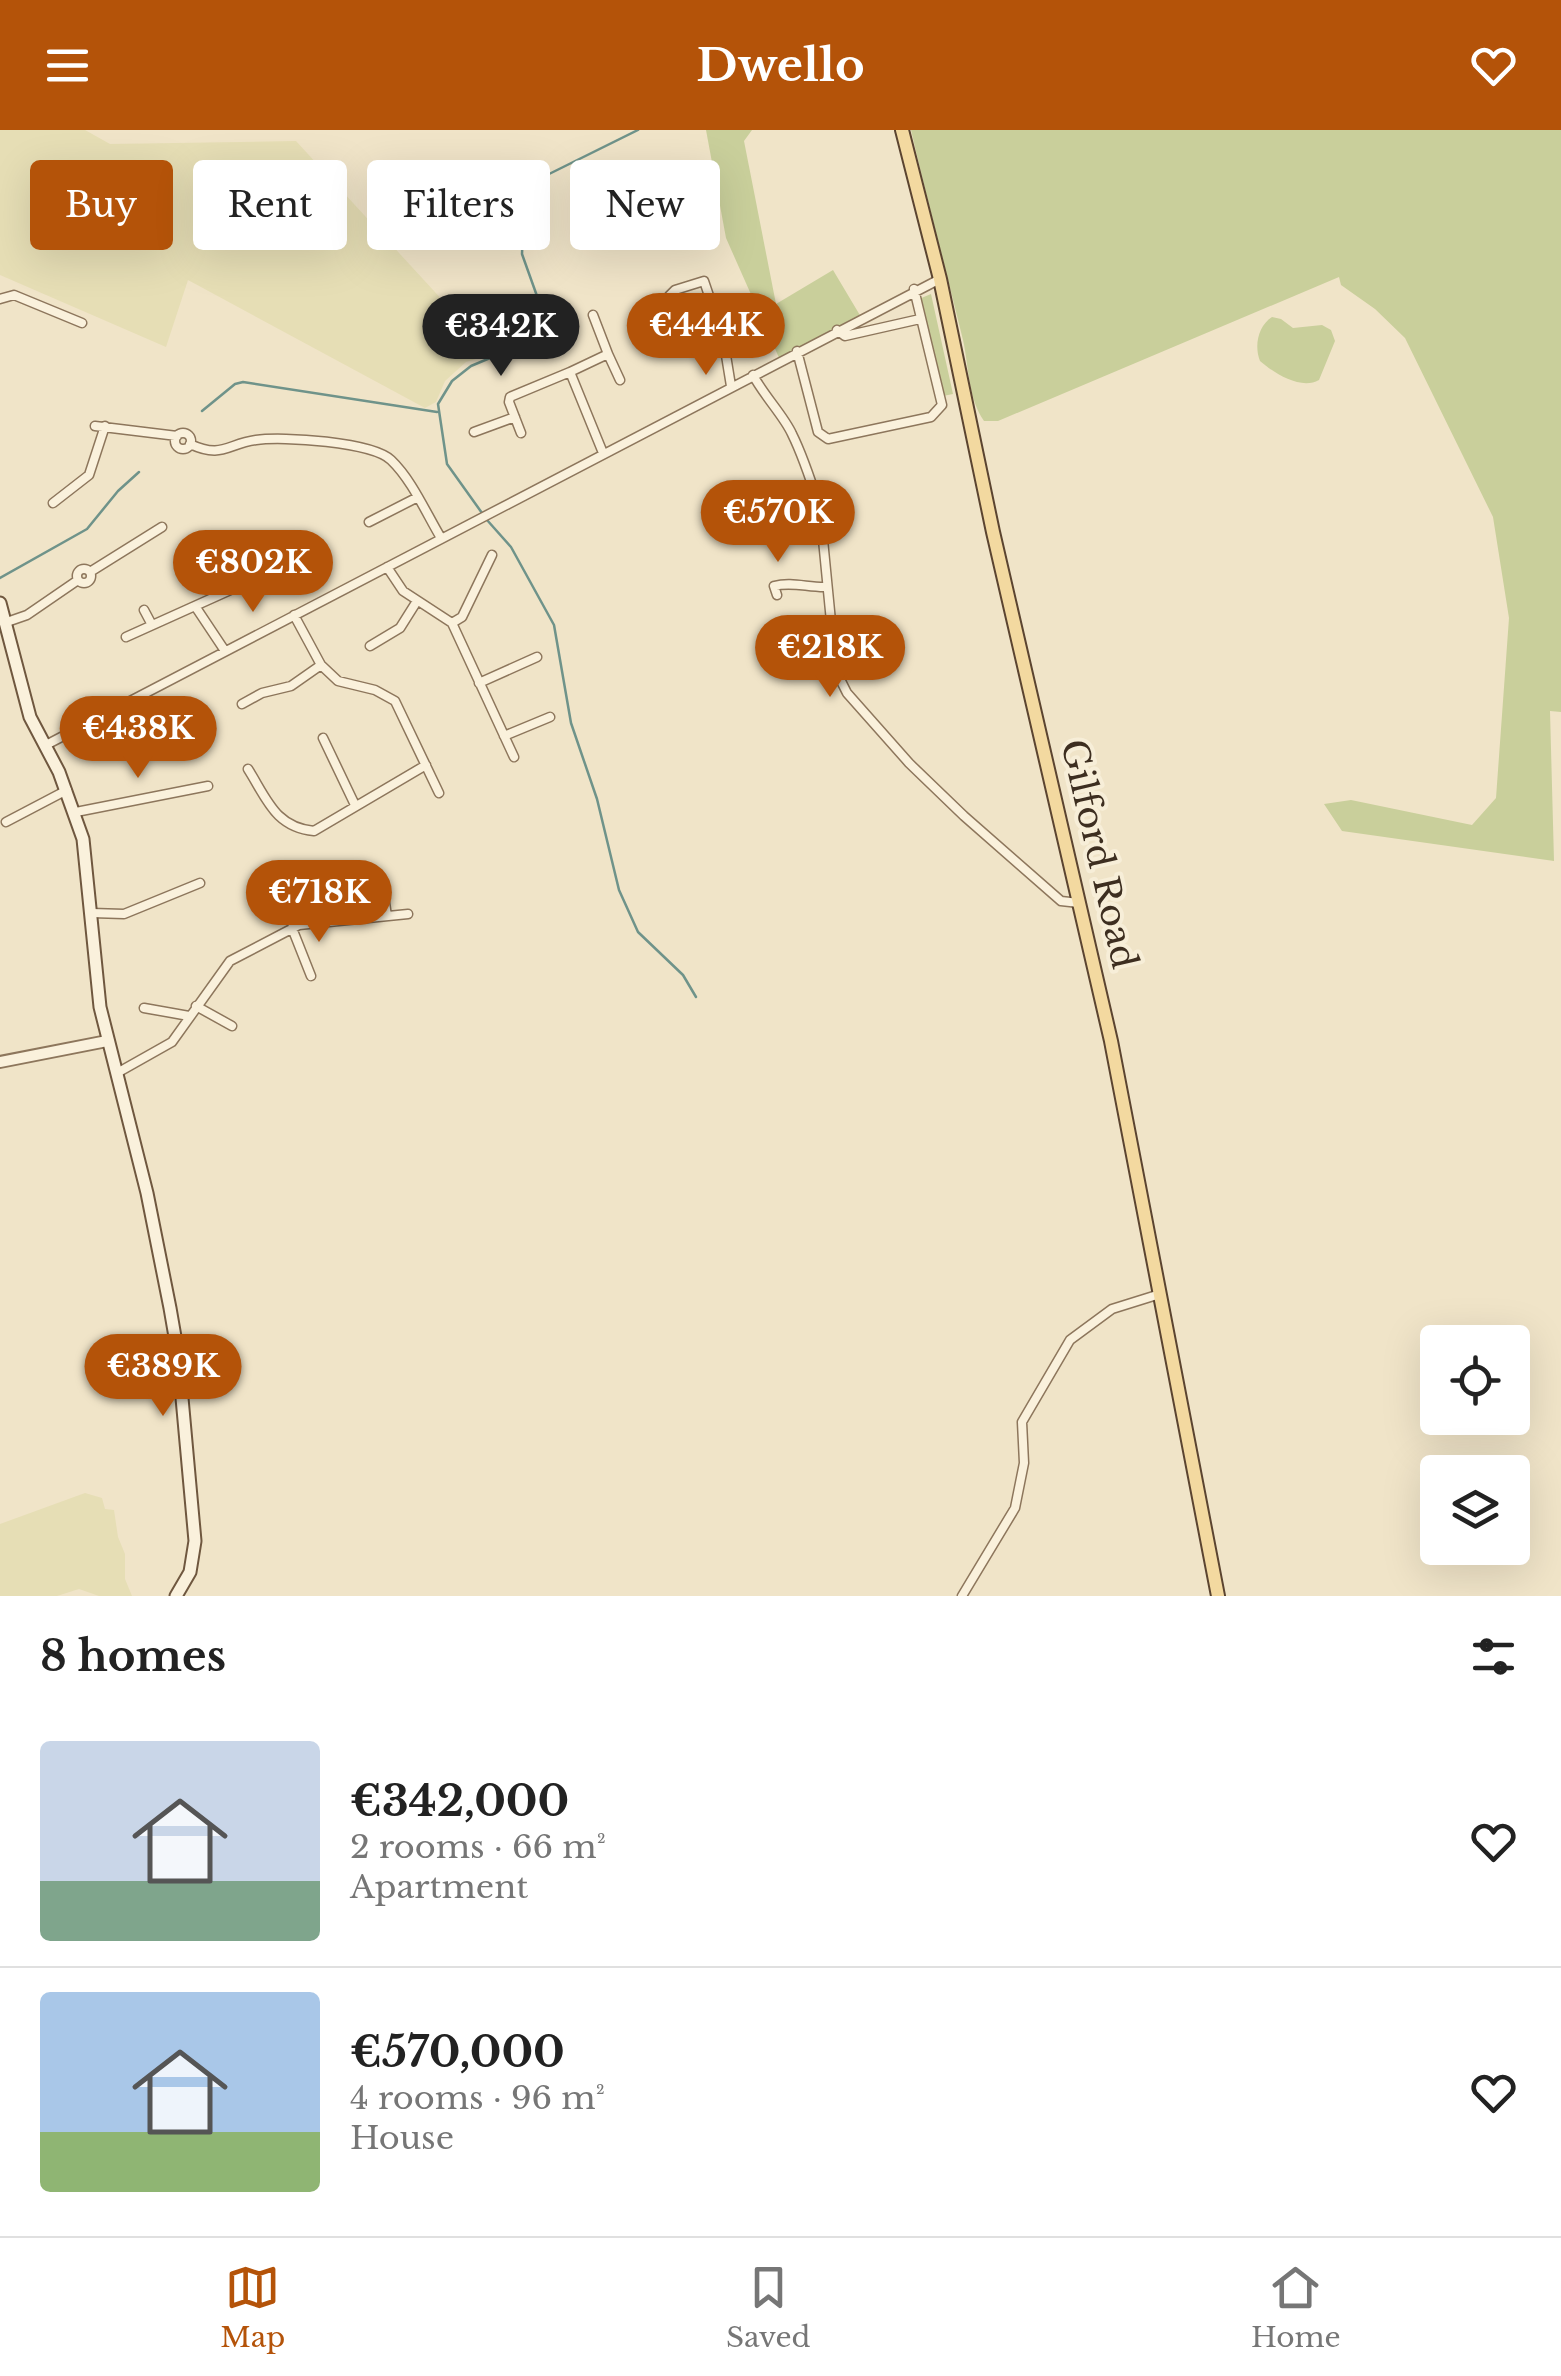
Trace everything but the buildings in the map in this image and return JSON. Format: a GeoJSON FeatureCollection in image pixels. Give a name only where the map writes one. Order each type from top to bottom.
{"type":"FeatureCollection","features":[{"type":"Feature","properties":{"kind":"main road","name":"Gilford Road"},"geometry":{"type":"LineString","coordinates":[[902,130],[940,279],[989,516],[1111,1040],[1218,1596]]}},
{"type":"Feature","properties":{"kind":"main road"},"geometry":{"type":"LineString","coordinates":[[0,604],[24,698],[76,812],[85,849],[95,976],[115,1074],[155,1230],[178,1354],[195,1540],[190,1572],[176,1596]]}},
{"type":"Feature","properties":{"kind":"street"},"geometry":{"type":"LineString","coordinates":[[46,745],[940,279]]}},
{"type":"Feature","properties":{"kind":"street"},"geometry":{"type":"LineString","coordinates":[[714,313],[684,322],[676,320],[669,300],[672,292],[704,282],[714,313],[732,386]]}},
{"type":"Feature","properties":{"kind":"street"},"geometry":{"type":"LineString","coordinates":[[797,351],[818,432],[828,439],[932,418],[942,404],[914,290]]}},
{"type":"Feature","properties":{"kind":"street"},"geometry":{"type":"LineString","coordinates":[[0,299],[14,296],[82,323]]}},
{"type":"Feature","properties":{"kind":"street"},"geometry":{"type":"LineString","coordinates":[[593,316],[620,380]]}},
{"type":"Feature","properties":{"kind":"street"},"geometry":{"type":"LineString","coordinates":[[836,330],[845,336],[920,319]]}},
{"type":"Feature","properties":{"kind":"street"},"geometry":{"type":"LineString","coordinates":[[521,432],[509,402],[512,394],[608,354]]}},
{"type":"Feature","properties":{"kind":"street"},"geometry":{"type":"LineString","coordinates":[[570,372],[603,453]]}},
{"type":"Feature","properties":{"kind":"street"},"geometry":{"type":"LineString","coordinates":[[752,374],[792,432],[820,509],[836,664],[848,693],[964,816],[1061,901],[1080,903]]}},
{"type":"Feature","properties":{"kind":"street"},"geometry":{"type":"LineString","coordinates":[[474,432],[515,417]]}},
{"type":"Feature","properties":{"kind":"street"},"geometry":{"type":"LineString","coordinates":[[53,503],[89,474],[100,426],[176,436],[180,448],[190,444],[221,453],[252,440],[296,437],[369,450],[393,462],[441,538]]}},
{"type":"Feature","properties":{"kind":"street"},"geometry":{"type":"LineString","coordinates":[[368,522],[416,498]]}},
{"type":"Feature","properties":{"kind":"street"},"geometry":{"type":"LineString","coordinates":[[4,622],[27,616],[78,580],[80,571],[90,572],[162,527]]}},
{"type":"Feature","properties":{"kind":"street"},"geometry":{"type":"LineString","coordinates":[[126,637],[237,587],[258,564],[316,552]]}},
{"type":"Feature","properties":{"kind":"street"},"geometry":{"type":"LineString","coordinates":[[452,623],[462,617],[492,555]]}},
{"type":"Feature","properties":{"kind":"street"},"geometry":{"type":"LineString","coordinates":[[386,567],[403,592],[452,623],[514,757]]}},
{"type":"Feature","properties":{"kind":"street"},"geometry":{"type":"LineString","coordinates":[[774,586],[786,582],[808,588],[827,587]]}},
{"type":"Feature","properties":{"kind":"street"},"geometry":{"type":"LineString","coordinates":[[370,646],[400,628],[417,600]]}},
{"type":"Feature","properties":{"kind":"street"},"geometry":{"type":"LineString","coordinates":[[195,606],[225,651]]}},
{"type":"Feature","properties":{"kind":"street"},"geometry":{"type":"LineString","coordinates":[[144,610],[152,625]]}},
{"type":"Feature","properties":{"kind":"street"},"geometry":{"type":"LineString","coordinates":[[294,615],[321,665],[338,681],[375,690],[395,701],[440,794]]}},
{"type":"Feature","properties":{"kind":"street"},"geometry":{"type":"LineString","coordinates":[[479,683],[536,657]]}},
{"type":"Feature","properties":{"kind":"street"},"geometry":{"type":"LineString","coordinates":[[242,704],[262,693],[291,686],[321,665]]}},
{"type":"Feature","properties":{"kind":"street"},"geometry":{"type":"LineString","coordinates":[[142,695],[168,743]]}},
{"type":"Feature","properties":{"kind":"street"},"geometry":{"type":"LineString","coordinates":[[504,736],[550,717]]}},
{"type":"Feature","properties":{"kind":"street"},"geometry":{"type":"LineString","coordinates":[[322,738],[356,805]]}},
{"type":"Feature","properties":{"kind":"street"},"geometry":{"type":"LineString","coordinates":[[248,769],[282,822],[314,830],[426,765]]}},
{"type":"Feature","properties":{"kind":"street"},"geometry":{"type":"LineString","coordinates":[[76,812],[208,786]]}},
{"type":"Feature","properties":{"kind":"street"},"geometry":{"type":"LineString","coordinates":[[6,822],[67,790]]}},
{"type":"Feature","properties":{"kind":"street"},"geometry":{"type":"LineString","coordinates":[[92,913],[124,914],[200,883]]}},
{"type":"Feature","properties":{"kind":"street"},"geometry":{"type":"LineString","coordinates":[[383,889],[387,916]]}},
{"type":"Feature","properties":{"kind":"street"},"geometry":{"type":"LineString","coordinates":[[115,1074],[172,1042],[230,961],[292,928],[408,914]]}},
{"type":"Feature","properties":{"kind":"street"},"geometry":{"type":"LineString","coordinates":[[292,928],[311,976]]}},
{"type":"Feature","properties":{"kind":"street"},"geometry":{"type":"LineString","coordinates":[[196,1006],[232,1026]]}},
{"type":"Feature","properties":{"kind":"street"},"geometry":{"type":"LineString","coordinates":[[144,1008],[189,1016]]}},
{"type":"Feature","properties":{"kind":"street"},"geometry":{"type":"LineString","coordinates":[[0,1062],[108,1042]]}},
{"type":"Feature","properties":{"kind":"street"},"geometry":{"type":"LineString","coordinates":[[962,1596],[1014,1508],[1024,1463],[1022,1422],[1070,1340],[1112,1309],[1160,1294]]}},
{"type":"Feature","properties":{"kind":"shaded area"},"geometry":{"type":"Polygon","coordinates":[[[0,130],[85,130],[110,144],[296,141],[313,160],[193,160],[193,250],[347,250],[347,196],[367,218],[367,250],[396,250],[492,354],[466,362],[445,381],[436,402],[425,408],[188,280],[166,347],[0,275],[0,130]]]}},
{"type":"Feature","properties":{"kind":"shaded area"},"geometry":{"type":"Polygon","coordinates":[[[85,1493],[102,1498],[105,1509],[114,1510],[125,1554],[125,1579],[132,1596],[99,1596],[79,1589],[57,1596],[0,1596],[0,1524],[85,1493]]]}},
{"type":"Feature","properties":{"kind":"green space"},"geometry":{"type":"Polygon","coordinates":[[[706,130],[752,130],[744,141],[776,304],[833,270],[861,317],[780,360],[726,238],[720,206],[720,160],[712,160],[706,130]]]}},
{"type":"Feature","properties":{"kind":"green space"},"geometry":{"type":"Polygon","coordinates":[[[911,130],[1561,130],[1561,712],[1550,711],[1554,861],[1342,831],[1324,804],[1351,800],[1472,825],[1496,798],[1509,618],[1493,517],[1405,338],[1375,309],[1341,285],[1339,277],[998,421],[984,421],[972,392],[963,340],[911,130]]]}},
{"type":"Feature","properties":{"kind":"green space"},"geometry":{"type":"Polygon","coordinates":[[[931,294],[953,394],[943,396],[919,299],[931,294]]]}},
{"type":"Feature","properties":{"kind":"green space"},"geometry":{"type":"Polygon","coordinates":[[[1272,317],[1293,328],[1322,325],[1331,330],[1335,341],[1319,380],[1296,382],[1260,361],[1258,337],[1272,317]]]}},
{"type":"Feature","properties":{"kind":"waterway"},"geometry":{"type":"LineString","coordinates":[[482,513],[447,464],[438,404],[452,381],[471,366],[514,348],[532,335],[538,324],[541,314],[537,296],[522,254],[524,204],[539,179],[638,130]]}},
{"type":"Feature","properties":{"kind":"waterway"},"geometry":{"type":"LineString","coordinates":[[202,411],[243,382],[437,412]]}},
{"type":"Feature","properties":{"kind":"waterway"},"geometry":{"type":"LineString","coordinates":[[0,578],[87,529],[139,472]]}},
{"type":"Feature","properties":{"kind":"waterway"},"geometry":{"type":"LineString","coordinates":[[487,520],[511,547],[554,625],[571,723],[597,799],[619,890],[638,932],[683,975],[696,997]]}}]}
